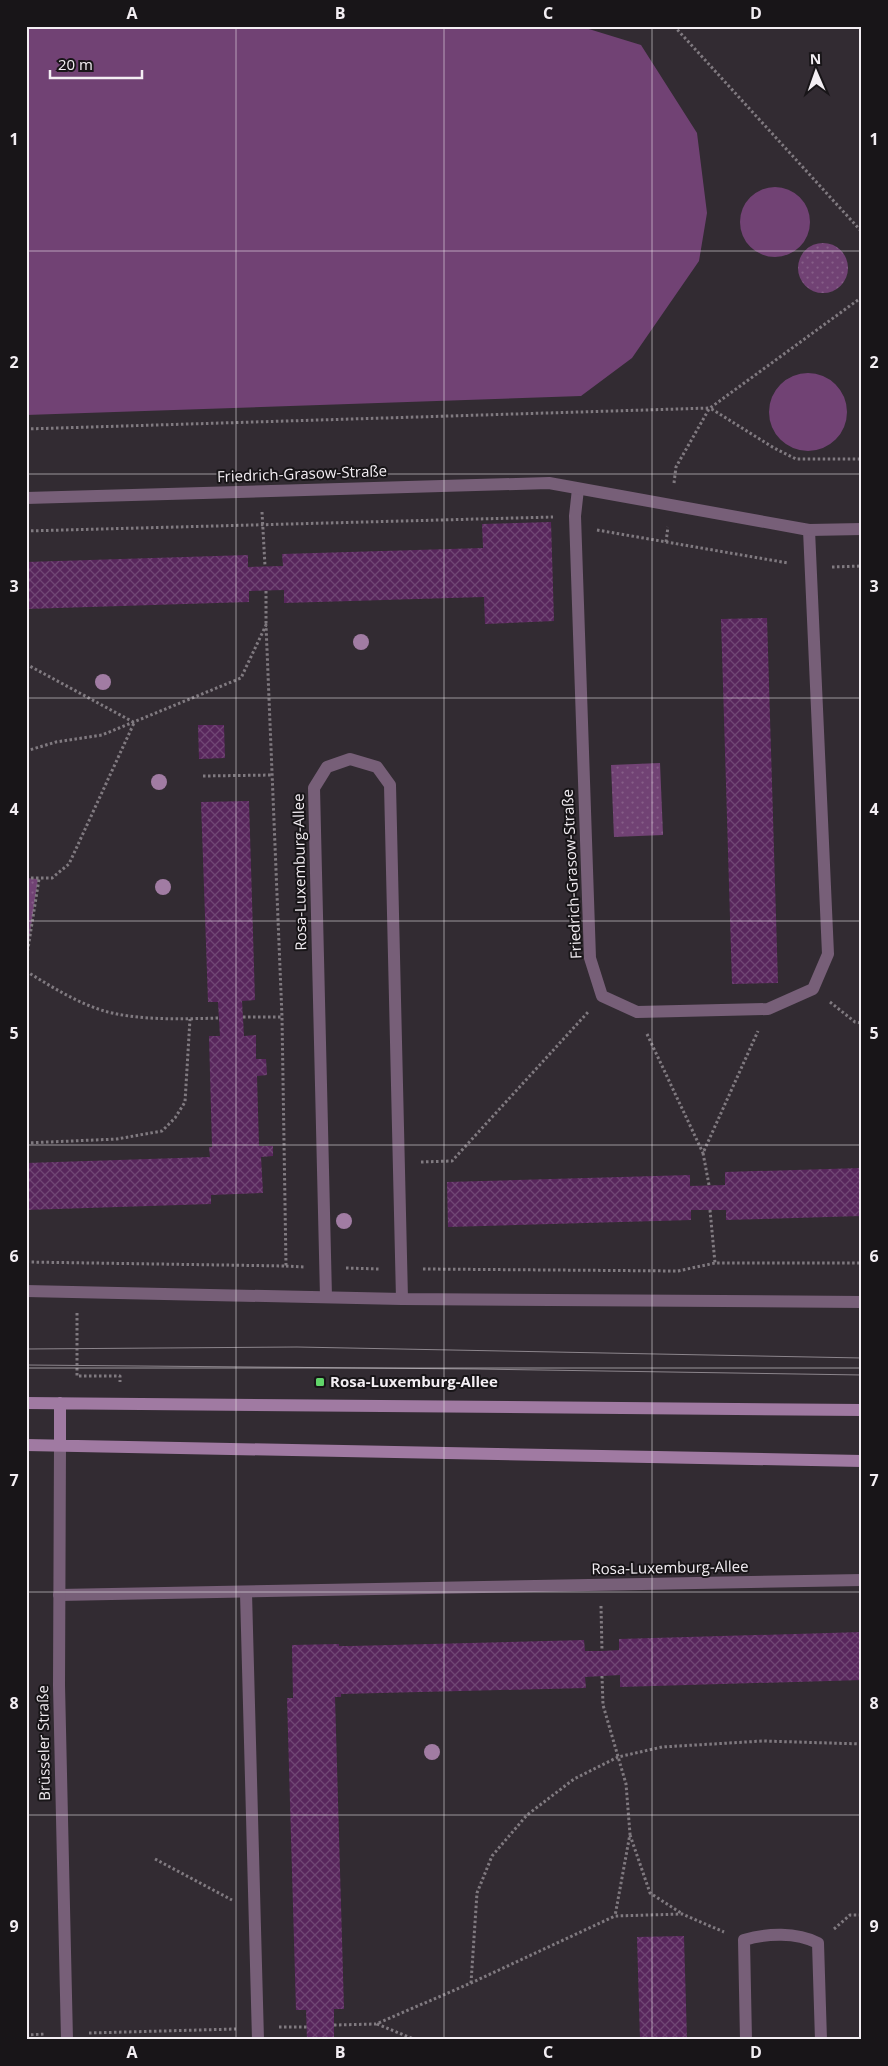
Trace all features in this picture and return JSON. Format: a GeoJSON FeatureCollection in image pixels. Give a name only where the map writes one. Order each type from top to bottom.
{"type":"FeatureCollection","features":[{"type":"Feature","properties":{"kind":"street","name":"Friedrich-Grasow-Straße"},"geometry":{"type":"LineString","coordinates":[[26,498],[549,483],[809,530],[862,529]]}},
{"type":"Feature","properties":{"kind":"street","name":"Friedrich-Grasow-Straße"},"geometry":{"type":"LineString","coordinates":[[578,489],[575,516],[590,958],[602,996]]}},
{"type":"Feature","properties":{"kind":"street"},"geometry":{"type":"LineString","coordinates":[[602,996],[637,1012],[768,1009],[813,989],[828,954],[809,530]]}},
{"type":"Feature","properties":{"kind":"street","name":"Rosa-Luxemburg-Allee"},"geometry":{"type":"LineString","coordinates":[[326,1297],[314,788],[327,767],[350,759],[377,767],[390,785],[402,1299]]}},
{"type":"Feature","properties":{"kind":"street"},"geometry":{"type":"LineString","coordinates":[[26,1291],[402,1299],[862,1302]]}},
{"type":"Feature","properties":{"kind":"street"},"geometry":{"type":"LineString","coordinates":[[26,1402],[862,1410]]}},
{"type":"Feature","properties":{"kind":"street"},"geometry":{"type":"LineString","coordinates":[[60,1402],[60,1445]]}},
{"type":"Feature","properties":{"kind":"street"},"geometry":{"type":"LineString","coordinates":[[26,1445],[862,1461]]}},
{"type":"Feature","properties":{"kind":"street","name":"Brüsseler Straße"},"geometry":{"type":"LineString","coordinates":[[60,1445],[59,1595],[67,2037]]}},
{"type":"Feature","properties":{"kind":"street","name":"Rosa-Luxemburg-Allee"},"geometry":{"type":"LineString","coordinates":[[59,1595],[862,1580]]}},
{"type":"Feature","properties":{"kind":"street"},"geometry":{"type":"LineString","coordinates":[[246,1593],[258,2034]]}},
{"type":"Feature","properties":{"kind":"street"},"geometry":{"type":"LineString","coordinates":[[746,2040],[744,1940],[759,1935],[804,1936],[818,1943],[821,2040]]}},
{"type":"Feature","properties":{"kind":"path"},"geometry":{"type":"LineString","coordinates":[[674,26],[862,232]]}},
{"type":"Feature","properties":{"kind":"path"},"geometry":{"type":"LineString","coordinates":[[666,542],[676,467],[710,408],[862,297]]}},
{"type":"Feature","properties":{"kind":"path"},"geometry":{"type":"LineString","coordinates":[[26,429],[710,408],[774,448],[796,459],[862,459]]}},
{"type":"Feature","properties":{"kind":"path"},"geometry":{"type":"LineString","coordinates":[[262,491],[264,566]]}},
{"type":"Feature","properties":{"kind":"path"},"geometry":{"type":"LineString","coordinates":[[26,530],[575,516],[595,530],[810,567],[862,566]]}},
{"type":"Feature","properties":{"kind":"path"},"geometry":{"type":"LineString","coordinates":[[266,591],[282,1017],[286,1266]]}},
{"type":"Feature","properties":{"kind":"path"},"geometry":{"type":"LineString","coordinates":[[26,751],[56,742],[102,735],[242,678],[266,625]]}},
{"type":"Feature","properties":{"kind":"path"},"geometry":{"type":"LineString","coordinates":[[26,664],[135,722]]}},
{"type":"Feature","properties":{"kind":"path"},"geometry":{"type":"LineString","coordinates":[[26,878],[52,878],[69,864],[135,722]]}},
{"type":"Feature","properties":{"kind":"path"},"geometry":{"type":"LineString","coordinates":[[203,776],[273,775]]}},
{"type":"Feature","properties":{"kind":"path"},"geometry":{"type":"LineString","coordinates":[[26,960],[38,879]]}},
{"type":"Feature","properties":{"kind":"path"},"geometry":{"type":"LineString","coordinates":[[26,971],[61,993],[102,1010],[162,1020],[219,1018]]}},
{"type":"Feature","properties":{"kind":"path"},"geometry":{"type":"LineString","coordinates":[[813,989],[855,1022],[862,1023]]}},
{"type":"Feature","properties":{"kind":"path"},"geometry":{"type":"LineString","coordinates":[[398,1162],[452,1161],[602,996]]}},
{"type":"Feature","properties":{"kind":"path"},"geometry":{"type":"LineString","coordinates":[[703,1154],[768,1009]]}},
{"type":"Feature","properties":{"kind":"path"},"geometry":{"type":"LineString","coordinates":[[637,1012],[703,1154],[709,1185]]}},
{"type":"Feature","properties":{"kind":"path"},"geometry":{"type":"LineString","coordinates":[[243,1017],[282,1017]]}},
{"type":"Feature","properties":{"kind":"path"},"geometry":{"type":"LineString","coordinates":[[26,1142],[117,1139],[162,1131],[175,1118],[185,1102],[190,1019]]}},
{"type":"Feature","properties":{"kind":"path"},"geometry":{"type":"LineString","coordinates":[[710,1210],[714,1263]]}},
{"type":"Feature","properties":{"kind":"path"},"geometry":{"type":"LineString","coordinates":[[26,1262],[325,1268],[678,1271],[714,1263],[862,1263]]}},
{"type":"Feature","properties":{"kind":"path"},"geometry":{"type":"LineString","coordinates":[[77,1292],[77,1376]]}},
{"type":"Feature","properties":{"kind":"path"},"geometry":{"type":"LineString","coordinates":[[601,1586],[602,1651]]}},
{"type":"Feature","properties":{"kind":"path"},"geometry":{"type":"LineString","coordinates":[[602,1676],[603,1705],[626,1784],[630,1834],[650,1893],[682,1914],[744,1940]]}},
{"type":"Feature","properties":{"kind":"path"},"geometry":{"type":"LineString","coordinates":[[471,1983],[477,1893],[492,1856],[527,1816],[574,1779],[618,1758],[662,1747],[754,1741],[862,1744]]}},
{"type":"Feature","properties":{"kind":"path"},"geometry":{"type":"LineString","coordinates":[[615,1916],[630,1834]]}},
{"type":"Feature","properties":{"kind":"path"},"geometry":{"type":"LineString","coordinates":[[154,1859],[255,1912]]}},
{"type":"Feature","properties":{"kind":"path"},"geometry":{"type":"LineString","coordinates":[[334,2025],[376,2024],[471,1983],[615,1916],[682,1914]]}},
{"type":"Feature","properties":{"kind":"path"},"geometry":{"type":"LineString","coordinates":[[818,1943],[850,1915],[862,1915]]}},
{"type":"Feature","properties":{"kind":"path"},"geometry":{"type":"LineString","coordinates":[[376,2024],[416,2040]]}},
{"type":"Feature","properties":{"kind":"path"},"geometry":{"type":"LineString","coordinates":[[26,2035],[67,2037],[258,2034],[307,2027]]}},
{"type":"Feature","properties":{"kind":"shaded area"},"geometry":{"type":"Polygon","coordinates":[[[102,26],[579,26],[641,45],[697,133],[707,213],[699,261],[632,358],[581,396],[26,415],[26,28],[102,26]]]}},
{"type":"Feature","properties":{"kind":"shaded area"},"geometry":{"type":"Polygon","coordinates":[[[782,187],[795,193],[804,202],[808,208],[810,222],[808,236],[800,247],[789,255],[768,257],[761,255],[750,247],[742,236],[740,215],[742,208],[750,197],[761,189],[782,187]]]}},
{"type":"Feature","properties":{"kind":"shaded area"},"geometry":{"type":"Polygon","coordinates":[[[818,243],[828,243],[841,250],[848,263],[848,273],[841,286],[828,293],[818,293],[809,289],[802,282],[798,273],[798,263],[802,254],[809,247],[818,243]]]}},
{"type":"Feature","properties":{"kind":"shaded area"},"geometry":{"type":"Polygon","coordinates":[[[808,373],[823,376],[835,385],[844,397],[847,412],[844,427],[835,439],[823,448],[808,451],[793,448],[781,439],[772,427],[769,412],[772,397],[781,385],[793,376],[808,373]]]}},
{"type":"Feature","properties":{"kind":"shaded area"},"geometry":{"type":"Polygon","coordinates":[[[660,763],[663,835],[614,837],[611,765],[660,763]]]}},
{"type":"Feature","properties":{"kind":"shaded area"},"geometry":{"type":"Polygon","coordinates":[[[26,878],[38,879],[26,961],[26,878]]]}},
{"type":"Feature","properties":{"kind":"building"},"geometry":{"type":"Polygon","coordinates":[[[551,522],[554,621],[485,624],[484,597],[284,603],[284,590],[249,591],[249,602],[26,609],[26,562],[248,555],[248,567],[283,566],[282,554],[483,548],[482,524],[551,522]]]}},
{"type":"Feature","properties":{"kind":"building"},"geometry":{"type":"Polygon","coordinates":[[[767,618],[778,983],[732,984],[721,619],[767,618]]]}},
{"type":"Feature","properties":{"kind":"building"},"geometry":{"type":"Polygon","coordinates":[[[198,725],[224,725],[225,758],[199,759],[198,725]]]}},
{"type":"Feature","properties":{"kind":"building"},"geometry":{"type":"Polygon","coordinates":[[[249,801],[255,1000],[242,1001],[244,1036],[256,1035],[256,1059],[266,1059],[267,1075],[257,1076],[259,1146],[273,1146],[273,1156],[261,1157],[263,1193],[211,1195],[211,1204],[26,1210],[26,1163],[210,1157],[209,1147],[212,1147],[209,1036],[220,1036],[218,1002],[208,1002],[201,802],[249,801]]]}},
{"type":"Feature","properties":{"kind":"building"},"geometry":{"type":"Polygon","coordinates":[[[862,1168],[862,1216],[726,1220],[726,1210],[691,1210],[691,1220],[448,1227],[447,1182],[690,1175],[690,1186],[725,1185],[725,1172],[862,1168]]]}},
{"type":"Feature","properties":{"kind":"building"},"geometry":{"type":"Polygon","coordinates":[[[862,1632],[862,1680],[620,1687],[620,1675],[585,1677],[586,1688],[341,1694],[341,1697],[335,1697],[344,2009],[334,2009],[334,2040],[307,2040],[306,2010],[296,2010],[287,1698],[293,1698],[292,1645],[339,1644],[339,1646],[351,1646],[584,1640],[585,1651],[602,1651],[619,1650],[619,1639],[862,1632]]]}},
{"type":"Feature","properties":{"kind":"building"},"geometry":{"type":"Polygon","coordinates":[[[684,1936],[687,2040],[640,2040],[637,1937],[684,1936]]]}},
{"type":"Feature","properties":{"kind":"tram line"},"geometry":{"type":"LineString","coordinates":[[26,1349],[297,1347],[862,1358]]}},
{"type":"Feature","properties":{"kind":"tram line"},"geometry":{"type":"LineString","coordinates":[[26,1365],[862,1375]]}},
{"type":"Feature","properties":{"kind":"place","name":"Rosa-Luxemburg-Allee"},"geometry":{"type":"Point","coordinates":[320,1382]}}]}
